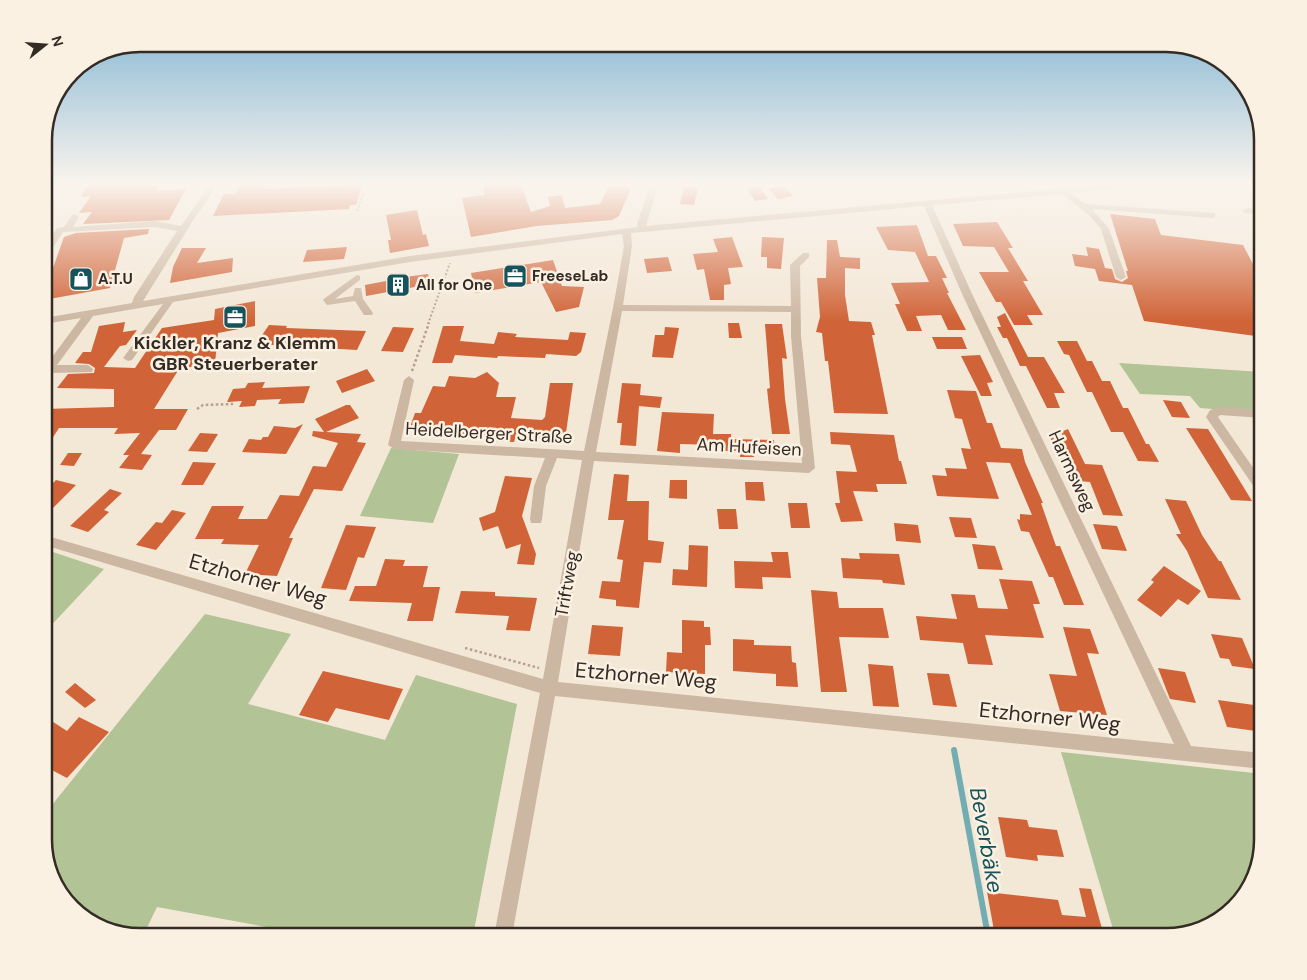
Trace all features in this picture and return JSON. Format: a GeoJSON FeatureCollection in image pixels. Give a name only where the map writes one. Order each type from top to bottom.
{"type":"FeatureCollection","features":[{"type":"Feature","properties":{"kind":"street"},"geometry":{"type":"LineString","coordinates":[[138,304],[139,297],[181,231]]}},
{"type":"Feature","properties":{"kind":"street"},"geometry":{"type":"LineString","coordinates":[[53,319],[168,299],[356,273],[633,231]]}},
{"type":"Feature","properties":{"kind":"street","name":"Harmsweg"},"geometry":{"type":"LineString","coordinates":[[939,231],[968,296],[1186,752]]}},
{"type":"Feature","properties":{"kind":"street"},"geometry":{"type":"LineString","coordinates":[[1107,231],[1121,277]]}},
{"type":"Feature","properties":{"kind":"street","name":"Triftweg"},"geometry":{"type":"LineString","coordinates":[[504,928],[589,456],[618,308],[628,246],[626,232]]}},
{"type":"Feature","properties":{"kind":"street","name":"Am Hufeisen"},"geometry":{"type":"LineString","coordinates":[[589,456],[809,468],[794,310],[795,264],[806,255]]}},
{"type":"Feature","properties":{"kind":"street"},"geometry":{"type":"LineString","coordinates":[[356,273],[328,300],[330,303],[358,298]]}},
{"type":"Feature","properties":{"kind":"street"},"geometry":{"type":"LineString","coordinates":[[356,273],[358,298],[361,306],[368,313]]}},
{"type":"Feature","properties":{"kind":"street"},"geometry":{"type":"LineString","coordinates":[[128,358],[167,306],[168,299]]}},
{"type":"Feature","properties":{"kind":"street"},"geometry":{"type":"LineString","coordinates":[[618,308],[794,310]]}},
{"type":"Feature","properties":{"kind":"street"},"geometry":{"type":"LineString","coordinates":[[53,364],[90,313]]}},
{"type":"Feature","properties":{"kind":"street"},"geometry":{"type":"LineString","coordinates":[[53,372],[88,369]]}},
{"type":"Feature","properties":{"kind":"street","name":"Heidelberger Straße"},"geometry":{"type":"LineString","coordinates":[[409,380],[394,445],[589,456]]}},
{"type":"Feature","properties":{"kind":"street"},"geometry":{"type":"LineString","coordinates":[[1254,414],[1220,412],[1214,413],[1212,417],[1254,478]]}},
{"type":"Feature","properties":{"kind":"street"},"geometry":{"type":"LineString","coordinates":[[536,519],[540,486],[552,454]]}},
{"type":"Feature","properties":{"kind":"street","name":"Etzhorner Weg"},"geometry":{"type":"LineString","coordinates":[[53,542],[550,680],[1254,760]]}},
{"type":"Feature","properties":{"kind":"path"},"geometry":{"type":"LineString","coordinates":[[409,380],[451,259]]}},
{"type":"Feature","properties":{"kind":"path"},"geometry":{"type":"LineString","coordinates":[[197,410],[203,405],[233,404]]}},
{"type":"Feature","properties":{"kind":"path"},"geometry":{"type":"LineString","coordinates":[[457,646],[550,680]]}},
{"type":"Feature","properties":{"kind":"green space"},"geometry":{"type":"Polygon","coordinates":[[[1119,363],[1254,371],[1254,412],[1200,408],[1190,396],[1140,394],[1119,363]]]}},
{"type":"Feature","properties":{"kind":"green space"},"geometry":{"type":"Polygon","coordinates":[[[391,448],[459,454],[433,523],[360,516],[391,448]]]}},
{"type":"Feature","properties":{"kind":"green space"},"geometry":{"type":"Polygon","coordinates":[[[53,552],[104,569],[53,623],[53,552]]]}},
{"type":"Feature","properties":{"kind":"green space"},"geometry":{"type":"Polygon","coordinates":[[[205,614],[291,634],[248,704],[385,740],[416,675],[517,704],[475,928],[272,928],[157,907],[147,928],[129,927],[112,923],[96,916],[87,909],[74,898],[64,884],[55,863],[53,804],[205,614]]]}},
{"type":"Feature","properties":{"kind":"green space"},"geometry":{"type":"Polygon","coordinates":[[[1061,752],[1254,773],[1254,851],[1250,868],[1243,884],[1225,906],[1216,913],[1190,925],[1167,928],[1113,928],[1061,752]]]}},
{"type":"Feature","properties":{"kind":"building"},"geometry":{"type":"Polygon","coordinates":[[[149,231],[148,234],[124,238],[110,288],[53,298],[53,268],[64,237],[76,233],[149,231]]]}},
{"type":"Feature","properties":{"kind":"building"},"geometry":{"type":"Polygon","coordinates":[[[389,231],[422,231],[423,235],[426,234],[429,246],[390,253],[388,240],[391,240],[389,231]]]}},
{"type":"Feature","properties":{"kind":"building"},"geometry":{"type":"Polygon","coordinates":[[[470,231],[509,231],[471,237],[470,231]]]}},
{"type":"Feature","properties":{"kind":"building"},"geometry":{"type":"Polygon","coordinates":[[[878,231],[919,231],[928,256],[936,256],[947,278],[942,278],[949,293],[947,293],[966,330],[948,330],[941,315],[916,316],[922,331],[907,331],[895,304],[900,304],[891,283],[929,282],[915,252],[888,250],[878,231]]]}},
{"type":"Feature","properties":{"kind":"building"},"geometry":{"type":"Polygon","coordinates":[[[956,231],[1002,231],[1013,248],[1008,248],[1028,281],[1023,281],[1043,315],[1027,315],[1033,325],[1014,325],[1001,302],[996,302],[979,272],[1009,272],[994,247],[963,246],[956,231]]]}},
{"type":"Feature","properties":{"kind":"building"},"geometry":{"type":"Polygon","coordinates":[[[1115,231],[1159,231],[1161,235],[1243,245],[1254,266],[1254,336],[1144,321],[1132,285],[1099,281],[1095,269],[1075,266],[1072,254],[1088,256],[1086,247],[1099,249],[1105,268],[1112,269],[1115,279],[1122,282],[1128,278],[1126,271],[1128,271],[1115,231]]]}},
{"type":"Feature","properties":{"kind":"building"},"geometry":{"type":"Polygon","coordinates":[[[732,237],[743,267],[728,268],[731,284],[724,285],[724,300],[710,300],[704,269],[697,270],[693,254],[718,252],[713,239],[732,237]]]}},
{"type":"Feature","properties":{"kind":"building"},"geometry":{"type":"Polygon","coordinates":[[[762,237],[784,238],[781,269],[767,268],[767,257],[761,257],[762,237]]]}},
{"type":"Feature","properties":{"kind":"building"},"geometry":{"type":"Polygon","coordinates":[[[827,240],[837,240],[840,257],[860,258],[860,269],[845,268],[845,295],[849,321],[871,322],[875,335],[872,335],[888,414],[834,413],[828,361],[825,361],[822,333],[816,332],[820,317],[817,278],[826,278],[827,240]]]}},
{"type":"Feature","properties":{"kind":"building"},"geometry":{"type":"Polygon","coordinates":[[[347,247],[344,259],[303,262],[307,250],[347,247]]]}},
{"type":"Feature","properties":{"kind":"building"},"geometry":{"type":"Polygon","coordinates":[[[182,248],[206,248],[197,263],[233,258],[232,272],[170,283],[173,267],[182,248]]]}},
{"type":"Feature","properties":{"kind":"building"},"geometry":{"type":"Polygon","coordinates":[[[668,257],[672,271],[647,273],[644,259],[668,257]]]}},
{"type":"Feature","properties":{"kind":"building","name":"FreeseLab"},"geometry":{"type":"Polygon","coordinates":[[[553,260],[562,286],[584,287],[579,307],[556,312],[541,282],[475,293],[471,273],[553,260]]]}},
{"type":"Feature","properties":{"kind":"building","name":"All for One"},"geometry":{"type":"Polygon","coordinates":[[[428,274],[431,284],[366,296],[365,285],[390,279],[428,274]]]}},
{"type":"Feature","properties":{"kind":"building"},"geometry":{"type":"Polygon","coordinates":[[[255,301],[255,326],[218,333],[215,363],[179,369],[154,409],[188,409],[176,430],[159,430],[141,454],[152,455],[142,470],[119,468],[129,455],[123,455],[140,433],[114,434],[118,428],[59,428],[53,437],[53,409],[114,407],[114,389],[57,388],[68,374],[94,373],[95,368],[89,364],[75,363],[83,352],[91,352],[99,326],[125,322],[123,332],[137,330],[126,345],[120,346],[104,367],[135,368],[162,328],[214,320],[215,309],[255,301]]]}},
{"type":"Feature","properties":{"kind":"building"},"geometry":{"type":"Polygon","coordinates":[[[1005,313],[1028,357],[1044,357],[1065,393],[1054,393],[1060,408],[1047,408],[1026,366],[1020,366],[1007,338],[1003,338],[997,327],[1001,327],[997,317],[1005,313]]]}},
{"type":"Feature","properties":{"kind":"building"},"geometry":{"type":"Polygon","coordinates":[[[728,323],[739,323],[742,338],[729,338],[728,323]]]}},
{"type":"Feature","properties":{"kind":"building"},"geometry":{"type":"Polygon","coordinates":[[[765,324],[782,324],[787,359],[782,358],[790,434],[772,434],[767,389],[770,388],[765,324]]]}},
{"type":"Feature","properties":{"kind":"building"},"geometry":{"type":"Polygon","coordinates":[[[269,325],[287,326],[286,328],[366,331],[357,350],[256,344],[269,325]]]}},
{"type":"Feature","properties":{"kind":"building"},"geometry":{"type":"Polygon","coordinates":[[[443,326],[464,326],[460,341],[494,344],[498,332],[517,334],[515,337],[568,340],[570,332],[586,333],[581,352],[576,356],[546,354],[545,358],[498,356],[497,358],[455,355],[452,363],[432,363],[443,326]]]}},
{"type":"Feature","properties":{"kind":"building"},"geometry":{"type":"Polygon","coordinates":[[[393,327],[414,328],[403,352],[381,351],[393,327]]]}},
{"type":"Feature","properties":{"kind":"building"},"geometry":{"type":"Polygon","coordinates":[[[665,327],[679,328],[673,358],[652,357],[655,335],[664,335],[665,327]]]}},
{"type":"Feature","properties":{"kind":"building"},"geometry":{"type":"Polygon","coordinates":[[[932,337],[962,337],[967,349],[937,349],[932,337]]]}},
{"type":"Feature","properties":{"kind":"building"},"geometry":{"type":"Polygon","coordinates":[[[1057,341],[1077,341],[1087,361],[1092,361],[1102,381],[1110,381],[1123,408],[1128,408],[1146,444],[1149,444],[1159,462],[1138,461],[1123,432],[1111,432],[1092,392],[1087,392],[1069,355],[1064,354],[1057,341]]]}},
{"type":"Feature","properties":{"kind":"building"},"geometry":{"type":"Polygon","coordinates":[[[980,355],[993,382],[987,383],[992,396],[981,396],[961,356],[980,355]]]}},
{"type":"Feature","properties":{"kind":"building"},"geometry":{"type":"Polygon","coordinates":[[[367,369],[375,381],[342,393],[336,381],[367,369]]]}},
{"type":"Feature","properties":{"kind":"building"},"geometry":{"type":"Polygon","coordinates":[[[487,372],[499,383],[496,397],[516,397],[511,418],[542,420],[545,417],[550,383],[573,383],[565,440],[539,439],[540,433],[517,432],[514,442],[492,441],[493,439],[460,437],[462,429],[410,427],[415,413],[421,413],[433,386],[445,387],[449,376],[475,378],[487,372]]]}},
{"type":"Feature","properties":{"kind":"building"},"geometry":{"type":"Polygon","coordinates":[[[265,382],[262,388],[310,386],[304,403],[278,404],[281,399],[257,400],[255,406],[239,407],[242,401],[227,402],[233,389],[245,388],[248,383],[265,382]]]}},
{"type":"Feature","properties":{"kind":"building"},"geometry":{"type":"Polygon","coordinates":[[[622,383],[641,384],[640,395],[662,397],[660,408],[639,406],[636,446],[620,445],[622,423],[617,423],[622,383]]]}},
{"type":"Feature","properties":{"kind":"building"},"geometry":{"type":"Polygon","coordinates":[[[947,390],[976,391],[987,423],[992,423],[1001,448],[1022,449],[1025,462],[1043,503],[1041,503],[1056,546],[1060,546],[1084,605],[1064,605],[1053,577],[1049,577],[1029,532],[1021,531],[1017,519],[1020,520],[1020,514],[1032,515],[1010,463],[986,462],[999,499],[937,496],[932,475],[947,476],[945,468],[967,469],[961,448],[971,449],[962,419],[955,418],[947,390]]]}},
{"type":"Feature","properties":{"kind":"building"},"geometry":{"type":"Polygon","coordinates":[[[1163,400],[1181,402],[1190,418],[1172,417],[1163,400]]]}},
{"type":"Feature","properties":{"kind":"building"},"geometry":{"type":"Polygon","coordinates":[[[350,405],[359,418],[326,432],[361,434],[357,442],[366,443],[342,491],[314,489],[289,538],[293,538],[277,576],[245,574],[259,545],[221,544],[224,539],[195,539],[212,506],[244,506],[238,519],[267,519],[280,495],[299,496],[313,466],[326,467],[338,443],[312,436],[313,431],[324,432],[315,419],[350,405]]]}},
{"type":"Feature","properties":{"kind":"building"},"geometry":{"type":"Polygon","coordinates":[[[662,412],[714,414],[713,434],[731,434],[731,439],[774,440],[775,454],[754,453],[754,457],[740,457],[740,451],[719,451],[718,445],[680,444],[680,453],[657,451],[662,412]]]}},
{"type":"Feature","properties":{"kind":"building"},"geometry":{"type":"Polygon","coordinates":[[[303,424],[286,454],[242,452],[249,439],[261,440],[263,437],[268,437],[274,426],[295,428],[303,424]]]}},
{"type":"Feature","properties":{"kind":"building"},"geometry":{"type":"Polygon","coordinates":[[[1186,428],[1208,429],[1252,501],[1231,500],[1186,428]]]}},
{"type":"Feature","properties":{"kind":"building"},"geometry":{"type":"Polygon","coordinates":[[[1068,429],[1085,464],[1102,465],[1123,516],[1103,515],[1090,482],[1079,481],[1068,451],[1056,451],[1050,437],[1063,437],[1061,432],[1068,429]]]}},
{"type":"Feature","properties":{"kind":"building"},"geometry":{"type":"Polygon","coordinates":[[[830,432],[894,435],[899,461],[901,461],[907,484],[876,484],[878,492],[853,491],[863,521],[841,522],[835,503],[840,503],[836,471],[857,472],[850,445],[831,444],[830,432]]]}},
{"type":"Feature","properties":{"kind":"building"},"geometry":{"type":"Polygon","coordinates":[[[200,433],[218,434],[207,452],[188,451],[200,433]]]}},
{"type":"Feature","properties":{"kind":"building"},"geometry":{"type":"Polygon","coordinates":[[[68,453],[82,453],[74,466],[60,465],[68,453]]]}},
{"type":"Feature","properties":{"kind":"building"},"geometry":{"type":"Polygon","coordinates":[[[193,462],[216,463],[203,485],[181,485],[193,462]]]}},
{"type":"Feature","properties":{"kind":"building"},"geometry":{"type":"Polygon","coordinates":[[[614,474],[629,475],[627,501],[649,501],[648,540],[664,542],[661,563],[644,562],[639,608],[616,606],[616,600],[599,598],[602,581],[620,582],[623,560],[617,559],[624,520],[608,520],[614,474]]]}},
{"type":"Feature","properties":{"kind":"building"},"geometry":{"type":"Polygon","coordinates":[[[505,476],[532,478],[522,516],[536,554],[534,565],[517,564],[521,544],[506,549],[498,526],[483,531],[479,518],[495,512],[505,476]]]}},
{"type":"Feature","properties":{"kind":"building"},"geometry":{"type":"Polygon","coordinates":[[[56,480],[76,485],[53,508],[53,483],[56,480]]]}},
{"type":"Feature","properties":{"kind":"building"},"geometry":{"type":"Polygon","coordinates":[[[670,480],[687,480],[687,499],[669,498],[670,480]]]}},
{"type":"Feature","properties":{"kind":"building"},"geometry":{"type":"Polygon","coordinates":[[[745,482],[763,482],[765,501],[746,500],[745,482]]]}},
{"type":"Feature","properties":{"kind":"building"},"geometry":{"type":"Polygon","coordinates":[[[110,489],[122,493],[104,510],[109,512],[88,532],[70,526],[110,489]]]}},
{"type":"Feature","properties":{"kind":"building"},"geometry":{"type":"Polygon","coordinates":[[[1165,499],[1186,501],[1202,535],[1219,561],[1221,561],[1241,600],[1208,598],[1187,551],[1176,534],[1181,534],[1165,499]]]}},
{"type":"Feature","properties":{"kind":"building"},"geometry":{"type":"Polygon","coordinates":[[[788,503],[807,503],[810,528],[791,528],[788,503]]]}},
{"type":"Feature","properties":{"kind":"building"},"geometry":{"type":"Polygon","coordinates":[[[717,509],[736,509],[738,529],[719,529],[717,509]]]}},
{"type":"Feature","properties":{"kind":"building"},"geometry":{"type":"Polygon","coordinates":[[[172,510],[186,513],[156,550],[136,545],[156,522],[162,523],[172,510]]]}},
{"type":"Feature","properties":{"kind":"building"},"geometry":{"type":"Polygon","coordinates":[[[949,517],[971,518],[977,538],[955,537],[949,517]]]}},
{"type":"Feature","properties":{"kind":"building"},"geometry":{"type":"Polygon","coordinates":[[[894,523],[918,525],[921,543],[896,541],[894,523]]]}},
{"type":"Feature","properties":{"kind":"building"},"geometry":{"type":"Polygon","coordinates":[[[1093,524],[1117,526],[1127,551],[1102,549],[1093,524]]]}},
{"type":"Feature","properties":{"kind":"building"},"geometry":{"type":"Polygon","coordinates":[[[346,525],[376,527],[364,558],[358,557],[346,590],[321,588],[346,525]]]}},
{"type":"Feature","properties":{"kind":"building"},"geometry":{"type":"Polygon","coordinates":[[[972,544],[995,546],[1003,570],[978,569],[972,544]]]}},
{"type":"Feature","properties":{"kind":"building"},"geometry":{"type":"Polygon","coordinates":[[[689,545],[708,546],[707,587],[672,585],[673,569],[688,570],[689,545]]]}},
{"type":"Feature","properties":{"kind":"building"},"geometry":{"type":"Polygon","coordinates":[[[771,552],[788,552],[791,578],[762,577],[763,589],[735,588],[734,561],[773,562],[771,552]]]}},
{"type":"Feature","properties":{"kind":"building"},"geometry":{"type":"Polygon","coordinates":[[[859,553],[899,554],[905,585],[883,583],[882,580],[843,578],[841,558],[860,559],[859,553]]]}},
{"type":"Feature","properties":{"kind":"building"},"geometry":{"type":"Polygon","coordinates":[[[385,559],[405,560],[403,566],[428,566],[423,587],[440,587],[433,621],[407,621],[412,603],[349,601],[355,586],[376,586],[385,559]]]}},
{"type":"Feature","properties":{"kind":"building"},"geometry":{"type":"Polygon","coordinates":[[[1164,566],[1201,591],[1188,605],[1178,599],[1161,617],[1137,600],[1154,582],[1151,580],[1164,566]]]}},
{"type":"Feature","properties":{"kind":"building"},"geometry":{"type":"Polygon","coordinates":[[[999,579],[1032,581],[1040,604],[1033,604],[1044,638],[985,635],[993,665],[968,664],[963,643],[920,640],[916,616],[957,619],[951,594],[975,595],[978,608],[1008,609],[999,579]]]}},
{"type":"Feature","properties":{"kind":"building"},"geometry":{"type":"Polygon","coordinates":[[[811,590],[837,592],[839,608],[883,608],[889,638],[839,637],[847,692],[821,692],[811,590]]]}},
{"type":"Feature","properties":{"kind":"building"},"geometry":{"type":"Polygon","coordinates":[[[461,591],[495,592],[495,596],[537,598],[530,631],[506,630],[509,616],[455,613],[461,591]]]}},
{"type":"Feature","properties":{"kind":"building"},"geometry":{"type":"Polygon","coordinates":[[[682,620],[704,621],[704,627],[710,627],[711,645],[705,645],[705,674],[666,672],[667,652],[682,653],[682,620]]]}},
{"type":"Feature","properties":{"kind":"building"},"geometry":{"type":"Polygon","coordinates":[[[592,625],[623,627],[620,656],[588,654],[592,625]]]}},
{"type":"Feature","properties":{"kind":"building"},"geometry":{"type":"Polygon","coordinates":[[[1063,627],[1090,629],[1099,654],[1087,653],[1107,715],[1060,711],[1049,674],[1077,676],[1063,627]]]}},
{"type":"Feature","properties":{"kind":"building"},"geometry":{"type":"Polygon","coordinates":[[[1211,634],[1242,638],[1254,669],[1232,666],[1229,659],[1220,658],[1211,634]]]}},
{"type":"Feature","properties":{"kind":"building"},"geometry":{"type":"Polygon","coordinates":[[[733,639],[754,640],[754,645],[791,646],[792,662],[796,663],[798,687],[776,686],[776,674],[733,671],[733,639]]]}},
{"type":"Feature","properties":{"kind":"building"},"geometry":{"type":"Polygon","coordinates":[[[868,664],[893,666],[899,707],[873,706],[868,664]]]}},
{"type":"Feature","properties":{"kind":"building"},"geometry":{"type":"Polygon","coordinates":[[[1158,668],[1185,672],[1196,703],[1170,699],[1158,668]]]}},
{"type":"Feature","properties":{"kind":"building"},"geometry":{"type":"Polygon","coordinates":[[[323,671],[403,689],[389,720],[336,708],[328,722],[299,715],[323,671]]]}},
{"type":"Feature","properties":{"kind":"building"},"geometry":{"type":"Polygon","coordinates":[[[927,673],[949,674],[957,707],[933,705],[927,673]]]}},
{"type":"Feature","properties":{"kind":"building"},"geometry":{"type":"Polygon","coordinates":[[[75,683],[96,700],[85,708],[65,692],[75,683]]]}},
{"type":"Feature","properties":{"kind":"building"},"geometry":{"type":"Polygon","coordinates":[[[1218,700],[1254,705],[1254,731],[1227,727],[1218,700]]]}},
{"type":"Feature","properties":{"kind":"building"},"geometry":{"type":"Polygon","coordinates":[[[79,717],[109,732],[67,778],[53,771],[53,722],[67,731],[79,717]]]}},
{"type":"Feature","properties":{"kind":"building"},"geometry":{"type":"Polygon","coordinates":[[[998,817],[1027,820],[1029,827],[1057,830],[1064,857],[1037,855],[1038,861],[1006,857],[998,817]]]}},
{"type":"Feature","properties":{"kind":"building"},"geometry":{"type":"Polygon","coordinates":[[[1079,888],[1091,889],[1102,928],[994,928],[987,892],[1058,900],[1062,915],[1086,917],[1079,888]]]}},
{"type":"Feature","properties":{"kind":"waterway","name":"Beverbäke"},"geometry":{"type":"LineString","coordinates":[[954,750],[987,928]]}},
{"type":"Feature","properties":{"kind":"place","name":"FreeseLab"},"geometry":{"type":"Point","coordinates":[515,276]}},
{"type":"Feature","properties":{"kind":"place","name":"A.T.U"},"geometry":{"type":"Point","coordinates":[81,279]}},
{"type":"Feature","properties":{"kind":"place","name":"All for One"},"geometry":{"type":"Point","coordinates":[398,285]}},
{"type":"Feature","properties":{"kind":"place","name":"Kickler, Kranz & Klemm GBR Steuerberater"},"geometry":{"type":"Point","coordinates":[235,317]}}]}
